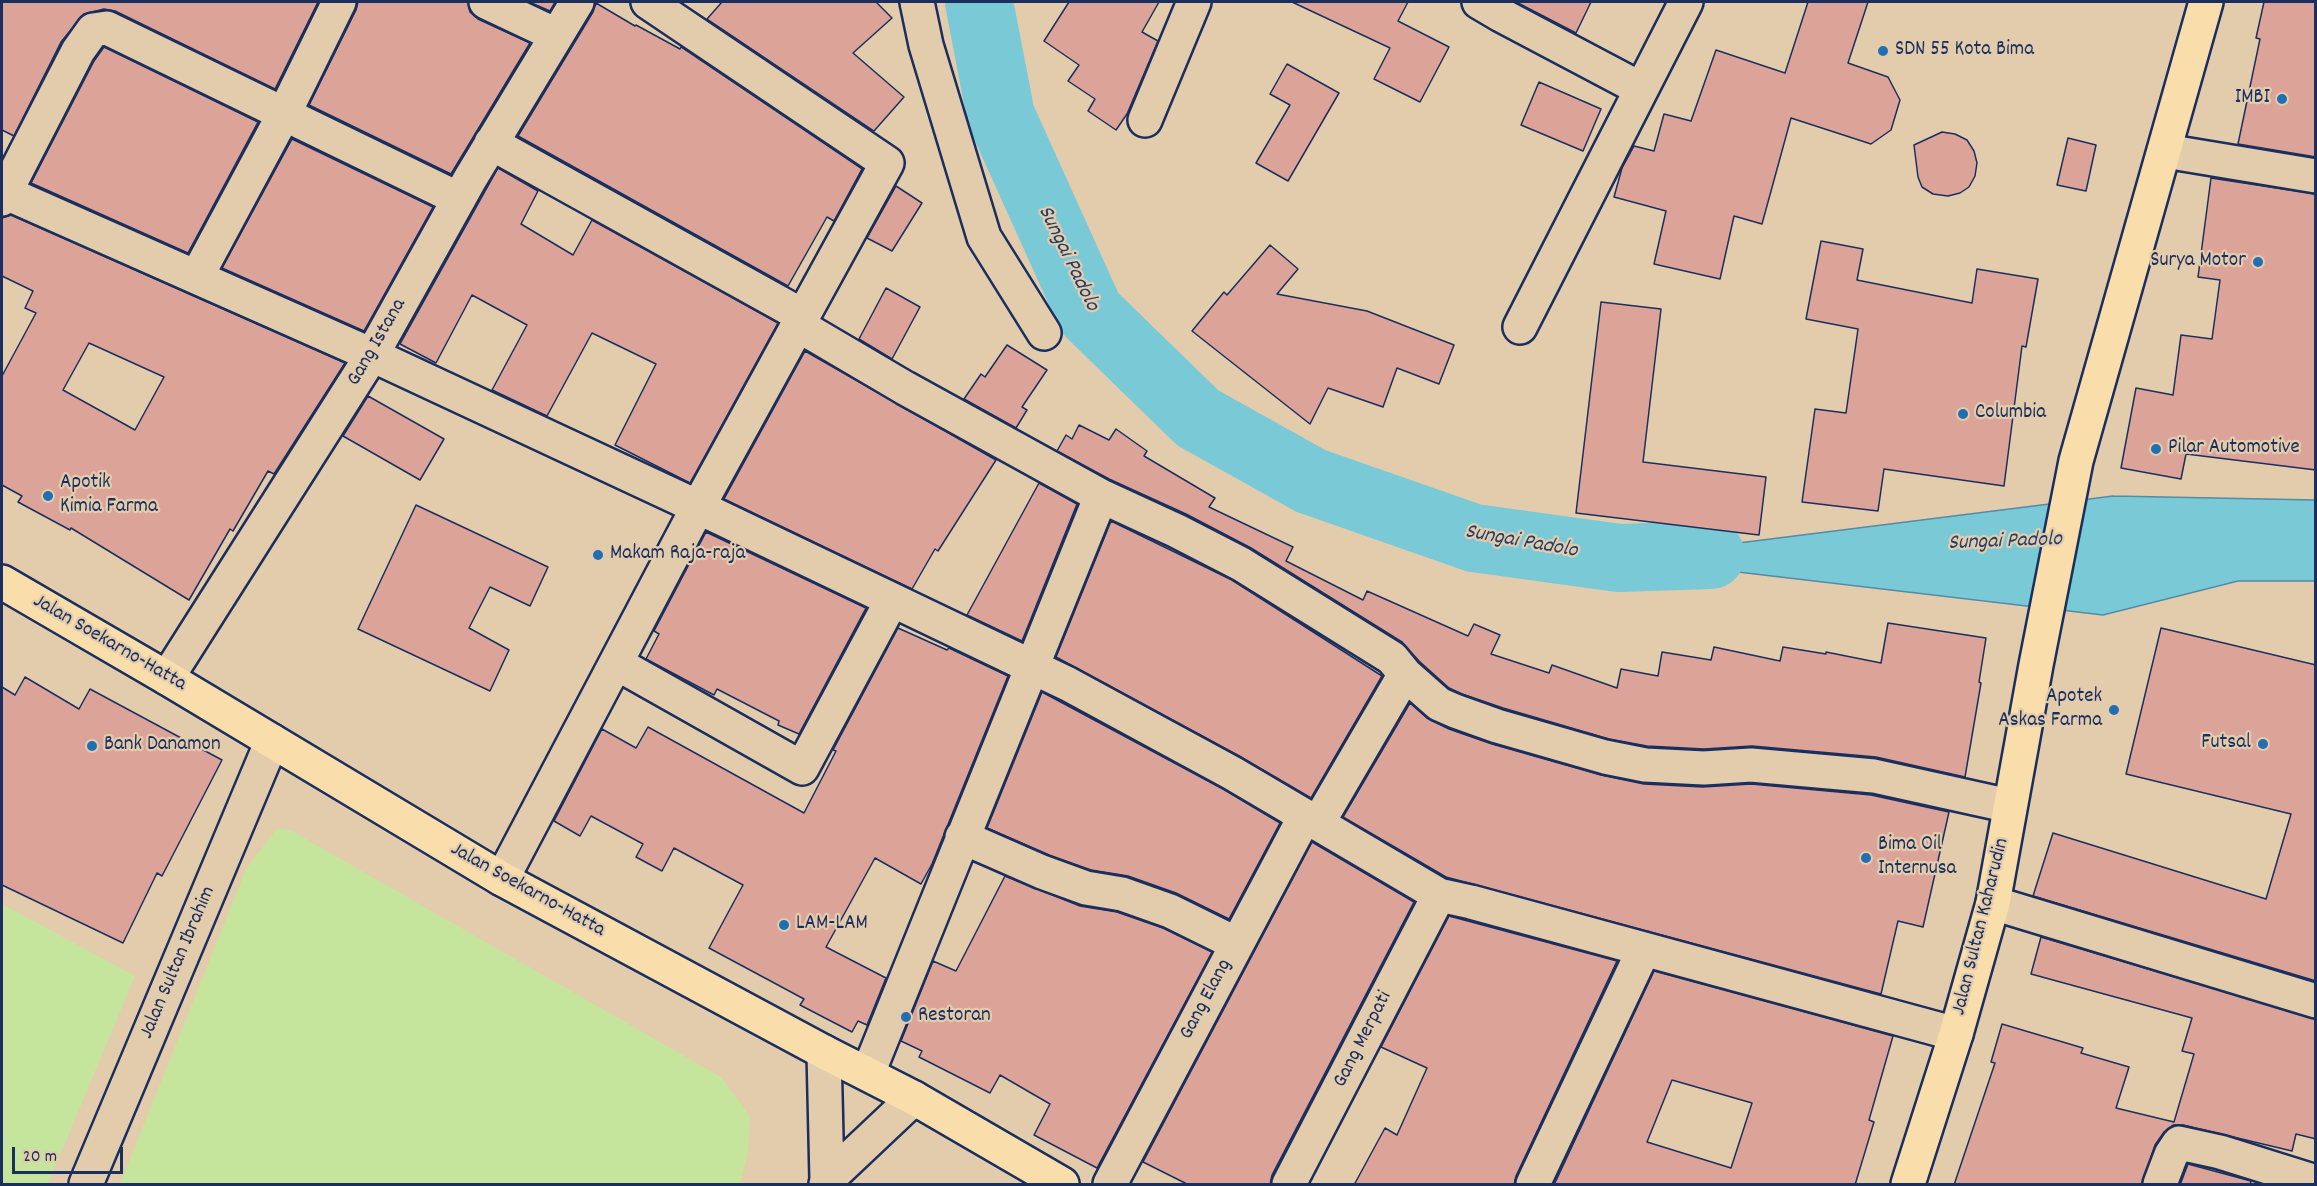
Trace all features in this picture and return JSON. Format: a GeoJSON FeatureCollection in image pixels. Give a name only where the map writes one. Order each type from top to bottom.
{"type":"FeatureCollection","features":[{"type":"Feature","properties":{"kind":"highway","name":"Jalan Sultan Kaharudin"},"geometry":{"type":"LineString","coordinates":[[1908,1185],[1956,1034],[1993,903],[2076,461],[2206,2]]}},
{"type":"Feature","properties":{"kind":"highway","name":"Jalan Soekarno-Hatta"},"geometry":{"type":"LineString","coordinates":[[2,582],[502,879],[914,1098],[1062,1185]]}},
{"type":"Feature","properties":{"kind":"street"},"geometry":{"type":"LineString","coordinates":[[197,276],[284,114],[339,2]]}},
{"type":"Feature","properties":{"kind":"street"},"geometry":{"type":"LineString","coordinates":[[486,2],[556,35]]}},
{"type":"Feature","properties":{"kind":"street","name":"Gang Istana"},"geometry":{"type":"LineString","coordinates":[[167,678],[372,355],[491,143],[577,2]]}},
{"type":"Feature","properties":{"kind":"street"},"geometry":{"type":"LineString","coordinates":[[502,879],[698,507],[887,162],[648,2]]}},
{"type":"Feature","properties":{"kind":"street"},"geometry":{"type":"LineString","coordinates":[[917,2],[926,45],[984,237],[1044,333]]}},
{"type":"Feature","properties":{"kind":"street"},"geometry":{"type":"LineString","coordinates":[[1145,120],[1194,2]]}},
{"type":"Feature","properties":{"kind":"street"},"geometry":{"type":"LineString","coordinates":[[1479,2],[1641,89]]}},
{"type":"Feature","properties":{"kind":"street"},"geometry":{"type":"LineString","coordinates":[[1520,327],[1686,2]]}},
{"type":"Feature","properties":{"kind":"street"},"geometry":{"type":"LineString","coordinates":[[459,199],[107,28],[93,30],[78,51],[3,194],[197,276],[372,355],[698,507],[1068,684],[1232,773],[1439,895],[1956,1034]]}},
{"type":"Feature","properties":{"kind":"street"},"geometry":{"type":"LineString","coordinates":[[491,143],[800,320],[905,388],[1101,496],[1241,564],[1392,658],[1405,674],[1439,704],[1497,726],[1605,757],[1645,765],[1704,768],[1751,765],[1874,776],[2010,806]]}},
{"type":"Feature","properties":{"kind":"street"},"geometry":{"type":"LineString","coordinates":[[2165,151],[2316,176]]}},
{"type":"Feature","properties":{"kind":"street"},"geometry":{"type":"LineString","coordinates":[[868,1073],[1101,496]]}},
{"type":"Feature","properties":{"kind":"street"},"geometry":{"type":"LineString","coordinates":[[616,663],[802,768],[892,600]]}},
{"type":"Feature","properties":{"kind":"street","name":"Gang Elang"},"geometry":{"type":"LineString","coordinates":[[1110,1185],[1237,944],[1311,819],[1405,674]]}},
{"type":"Feature","properties":{"kind":"street","name":"Jalan Sultan Ibrahim"},"geometry":{"type":"LineString","coordinates":[[87,1185],[272,741]]}},
{"type":"Feature","properties":{"kind":"street"},"geometry":{"type":"LineString","coordinates":[[962,837],[1042,872],[1086,888],[1122,894],[1170,911],[1237,944]]}},
{"type":"Feature","properties":{"kind":"street","name":"Gang Merpati"},"geometry":{"type":"LineString","coordinates":[[1289,1185],[1439,895]]}},
{"type":"Feature","properties":{"kind":"street"},"geometry":{"type":"LineString","coordinates":[[1993,903],[2316,1001]]}},
{"type":"Feature","properties":{"kind":"street"},"geometry":{"type":"LineString","coordinates":[[1533,1185],[1644,949]]}},
{"type":"Feature","properties":{"kind":"street"},"geometry":{"type":"LineString","coordinates":[[824,1052],[826,1182]]}},
{"type":"Feature","properties":{"kind":"street"},"geometry":{"type":"LineString","coordinates":[[826,1182],[914,1098]]}},
{"type":"Feature","properties":{"kind":"street"},"geometry":{"type":"LineString","coordinates":[[2160,1185],[2171,1155],[2179,1143],[2220,1152],[2316,1182]]}},
{"type":"Feature","properties":{"kind":"green space"},"geometry":{"type":"Polygon","coordinates":[[[277,828],[292,831],[721,1077],[750,1116],[748,1152],[740,1184],[120,1184],[246,869],[277,828]]]}},
{"type":"Feature","properties":{"kind":"green space"},"geometry":{"type":"Polygon","coordinates":[[[2,904],[135,976],[48,1184],[2,1184],[2,904]]]}},
{"type":"Feature","properties":{"kind":"water"},"geometry":{"type":"Polygon","coordinates":[[[2113,496],[2315,500],[2315,581],[2238,581],[2103,615],[1619,558],[2113,496]]]}},
{"type":"Feature","properties":{"kind":"building"},"geometry":{"type":"Polygon","coordinates":[[[2,2],[318,2],[275,89],[115,11],[104,9],[84,14],[61,42],[14,136],[2,130],[2,2]]]}},
{"type":"Feature","properties":{"kind":"building"},"geometry":{"type":"Polygon","coordinates":[[[358,2],[468,2],[470,12],[478,19],[530,43],[451,174],[309,105],[358,2]]]}},
{"type":"Feature","properties":{"kind":"building"},"geometry":{"type":"Polygon","coordinates":[[[529,2],[555,2],[550,11],[529,2]]]}},
{"type":"Feature","properties":{"kind":"building"},"geometry":{"type":"Polygon","coordinates":[[[722,2],[876,2],[892,18],[853,53],[904,97],[874,131],[707,19],[722,2]]]}},
{"type":"Feature","properties":{"kind":"building"},"geometry":{"type":"Polygon","coordinates":[[[1069,2],[1159,2],[1142,32],[1158,41],[1127,114],[1116,130],[1088,111],[1095,99],[1068,81],[1079,65],[1044,41],[1069,2]]]}},
{"type":"Feature","properties":{"kind":"building"},"geometry":{"type":"Polygon","coordinates":[[[1292,2],[1408,2],[1398,21],[1449,47],[1420,102],[1374,79],[1390,48],[1292,2]]]}},
{"type":"Feature","properties":{"kind":"building"},"geometry":{"type":"Polygon","coordinates":[[[1516,2],[1591,2],[1576,33],[1516,2]]]}},
{"type":"Feature","properties":{"kind":"building"},"geometry":{"type":"Polygon","coordinates":[[[1808,2],[1868,2],[1848,63],[1888,77],[1900,100],[1891,130],[1871,144],[1791,118],[1762,224],[1734,216],[1720,279],[1654,264],[1666,211],[1614,197],[1622,168],[1634,146],[1654,151],[1664,114],[1691,121],[1716,50],[1785,73],[1808,2]]]}},
{"type":"Feature","properties":{"kind":"building","name":"IMBI"},"geometry":{"type":"Polygon","coordinates":[[[2264,2],[2316,2],[2316,157],[2238,144],[2260,39],[2256,38],[2264,2]]]}},
{"type":"Feature","properties":{"kind":"building"},"geometry":{"type":"Polygon","coordinates":[[[596,3],[635,26],[680,49],[681,47],[862,169],[834,221],[827,217],[788,286],[518,136],[593,12],[596,3]]]}},
{"type":"Feature","properties":{"kind":"building"},"geometry":{"type":"Polygon","coordinates":[[[104,47],[258,122],[188,253],[31,183],[94,61],[104,47]]]}},
{"type":"Feature","properties":{"kind":"building"},"geometry":{"type":"Polygon","coordinates":[[[1287,64],[1339,93],[1288,181],[1256,163],[1290,105],[1270,94],[1287,64]]]}},
{"type":"Feature","properties":{"kind":"building"},"geometry":{"type":"Polygon","coordinates":[[[1539,82],[1601,109],[1583,151],[1521,125],[1539,82]]]}},
{"type":"Feature","properties":{"kind":"building"},"geometry":{"type":"Polygon","coordinates":[[[1942,132],[1955,134],[1967,140],[1974,151],[1977,163],[1975,176],[1969,187],[1960,193],[1948,196],[1933,194],[1922,187],[1918,177],[1914,145],[1942,132]]]}},
{"type":"Feature","properties":{"kind":"building"},"geometry":{"type":"Polygon","coordinates":[[[2068,138],[2096,145],[2086,191],[2057,185],[2068,138]]]}},
{"type":"Feature","properties":{"kind":"building"},"geometry":{"type":"Polygon","coordinates":[[[292,139],[433,207],[364,331],[222,268],[292,139]]]}},
{"type":"Feature","properties":{"kind":"building"},"geometry":{"type":"Polygon","coordinates":[[[498,168],[538,191],[521,224],[573,255],[592,220],[778,323],[690,483],[615,445],[656,364],[592,333],[547,416],[492,390],[527,325],[472,295],[436,363],[400,344],[498,168]]]}},
{"type":"Feature","properties":{"kind":"building"},"geometry":{"type":"Polygon","coordinates":[[[2211,178],[2316,194],[2316,470],[2186,454],[2181,479],[2121,468],[2136,388],[2173,395],[2181,335],[2212,339],[2220,280],[2198,277],[2211,178]]]}},
{"type":"Feature","properties":{"kind":"building"},"geometry":{"type":"Polygon","coordinates":[[[896,186],[922,203],[892,251],[867,238],[896,186]]]}},
{"type":"Feature","properties":{"kind":"building"},"geometry":{"type":"Polygon","coordinates":[[[11,215],[345,363],[274,474],[268,471],[233,531],[230,529],[189,600],[71,528],[70,530],[18,502],[22,496],[2,485],[2,376],[36,313],[25,308],[33,291],[2,276],[2,218],[11,215]],[[89,343],[63,390],[135,430],[164,377],[89,343]]]}},
{"type":"Feature","properties":{"kind":"building"},"geometry":{"type":"Polygon","coordinates":[[[1821,241],[1863,249],[1857,280],[1972,303],[1977,269],[2038,279],[2026,347],[2022,346],[2004,486],[1884,469],[1878,511],[1802,502],[1815,409],[1846,413],[1858,329],[1806,319],[1821,241]]]}},
{"type":"Feature","properties":{"kind":"building"},"geometry":{"type":"Polygon","coordinates":[[[1270,245],[1298,269],[1277,294],[1367,311],[1454,345],[1439,384],[1397,368],[1383,407],[1328,388],[1310,424],[1192,331],[1224,292],[1227,295],[1270,245]]]}},
{"type":"Feature","properties":{"kind":"building"},"geometry":{"type":"Polygon","coordinates":[[[886,288],[920,307],[892,359],[859,339],[886,288]]]}},
{"type":"Feature","properties":{"kind":"building"},"geometry":{"type":"Polygon","coordinates":[[[1601,302],[1661,309],[1643,462],[1766,477],[1759,535],[1576,513],[1601,302]]]}},
{"type":"Feature","properties":{"kind":"building"},"geometry":{"type":"Polygon","coordinates":[[[1007,345],[1047,370],[1022,407],[1027,410],[1016,428],[964,399],[981,374],[985,377],[1007,345]]]}},
{"type":"Feature","properties":{"kind":"building"},"geometry":{"type":"Polygon","coordinates":[[[805,351],[996,460],[938,551],[935,549],[912,589],[724,499],[805,351]]]}},
{"type":"Feature","properties":{"kind":"building"},"geometry":{"type":"Polygon","coordinates":[[[368,396],[444,439],[420,480],[343,436],[368,396]]]}},
{"type":"Feature","properties":{"kind":"building"},"geometry":{"type":"Polygon","coordinates":[[[1079,425],[1109,440],[1116,429],[1147,451],[1144,456],[1215,498],[1209,507],[1293,547],[1286,561],[1363,600],[1367,591],[1468,636],[1474,624],[1500,635],[1491,654],[1549,673],[1552,665],[1617,688],[1621,669],[1658,676],[1662,652],[1711,660],[1714,647],[1780,661],[1783,647],[1826,654],[1826,652],[1881,663],[1888,623],[1986,638],[1965,777],[1876,757],[1752,746],[1704,749],[1647,746],[1609,739],[1462,694],[1449,688],[1402,642],[1251,548],[1057,451],[1066,435],[1072,439],[1079,425]]]}},
{"type":"Feature","properties":{"kind":"building"},"geometry":{"type":"Polygon","coordinates":[[[1039,483],[1077,504],[1022,641],[967,615],[1039,483]]]}},
{"type":"Feature","properties":{"kind":"building"},"geometry":{"type":"Polygon","coordinates":[[[416,505],[548,567],[530,606],[490,587],[469,628],[509,650],[490,691],[358,629],[416,505]]]}},
{"type":"Feature","properties":{"kind":"building"},"geometry":{"type":"Polygon","coordinates":[[[1111,521],[1232,580],[1382,676],[1311,798],[1241,757],[1056,657],[1111,521]]]}},
{"type":"Feature","properties":{"kind":"building"},"geometry":{"type":"Polygon","coordinates":[[[706,532],[866,608],[799,734],[778,725],[779,721],[717,689],[714,695],[646,659],[659,634],[654,631],[706,532]]]}},
{"type":"Feature","properties":{"kind":"building"},"geometry":{"type":"Polygon","coordinates":[[[898,628],[947,650],[949,648],[1008,676],[932,864],[921,884],[875,858],[826,947],[886,978],[867,1025],[858,1021],[852,1032],[800,1005],[804,999],[709,948],[743,885],[674,848],[662,871],[636,857],[643,844],[591,816],[580,836],[554,821],[602,729],[636,748],[648,727],[804,813],[836,751],[833,750],[898,628]]]}},
{"type":"Feature","properties":{"kind":"building"},"geometry":{"type":"Polygon","coordinates":[[[2161,628],[2316,665],[2316,981],[2033,896],[2053,833],[2266,899],[2291,814],[2126,774],[2161,628]]]}},
{"type":"Feature","properties":{"kind":"building"},"geometry":{"type":"Polygon","coordinates":[[[25,677],[79,709],[90,689],[222,760],[162,876],[157,873],[123,943],[2,885],[2,687],[15,695],[25,677]]]}},
{"type":"Feature","properties":{"kind":"building"},"geometry":{"type":"Polygon","coordinates":[[[1042,692],[1223,789],[1280,823],[1229,919],[1176,893],[1128,876],[1091,870],[1049,855],[987,828],[1042,692]]]}},
{"type":"Feature","properties":{"kind":"building"},"geometry":{"type":"Polygon","coordinates":[[[1410,703],[1427,718],[1449,729],[1492,744],[1601,775],[1644,784],[1703,787],[1751,784],[1871,795],[1949,812],[1923,927],[1898,921],[1881,994],[1446,877],[1343,817],[1410,703]]]}},
{"type":"Feature","properties":{"kind":"building"},"geometry":{"type":"Polygon","coordinates":[[[1312,842],[1414,902],[1272,1175],[1270,1185],[1189,1185],[1143,1162],[1312,842]]]}},
{"type":"Feature","properties":{"kind":"building"},"geometry":{"type":"Polygon","coordinates":[[[1005,876],[1080,906],[1117,912],[1163,928],[1212,952],[1097,1168],[1034,1135],[1050,1104],[1000,1075],[990,1093],[919,1057],[922,1051],[901,1041],[933,961],[956,971],[1005,876]]]}},
{"type":"Feature","properties":{"kind":"building"},"geometry":{"type":"Polygon","coordinates":[[[1449,916],[1617,961],[1516,1176],[1514,1185],[1354,1185],[1385,1128],[1397,1135],[1427,1068],[1381,1047],[1449,916]]]}},
{"type":"Feature","properties":{"kind":"building"},"geometry":{"type":"Polygon","coordinates":[[[2041,937],[2316,1019],[2316,1139],[2296,1134],[2292,1151],[2183,1125],[2173,1125],[2164,1132],[2155,1145],[2142,1185],[1954,1185],[1995,1063],[1991,1062],[2002,1024],[2083,1048],[2081,1053],[2129,1067],[2116,1108],[2174,1122],[2194,1054],[2182,1051],[2192,1018],[2031,974],[2041,937]]]}},
{"type":"Feature","properties":{"kind":"building"},"geometry":{"type":"Polygon","coordinates":[[[1654,971],[1893,1036],[1869,1120],[1874,1122],[1855,1185],[1554,1185],[1654,971]],[[1672,1080],[1647,1142],[1731,1168],[1752,1103],[1672,1080]]]}},
{"type":"Feature","properties":{"kind":"building"},"geometry":{"type":"Polygon","coordinates":[[[2188,1164],[2251,1181],[2250,1185],[2180,1185],[2188,1164]]]}},
{"type":"Feature","properties":{"kind":"waterway","name":"Sungai Padolo"},"geometry":{"type":"LineString","coordinates":[[979,2],[1001,116],[1090,313],[1198,418],[1311,481],[1474,538],[1619,558],[1711,555]]}},
{"type":"Feature","properties":{"kind":"place","name":"SDN 55 Kota Bima"},"geometry":{"type":"Point","coordinates":[1883,51]}},
{"type":"Feature","properties":{"kind":"place","name":"IMBI"},"geometry":{"type":"Point","coordinates":[2282,99]}},
{"type":"Feature","properties":{"kind":"place","name":"Surya Motor"},"geometry":{"type":"Point","coordinates":[2258,262]}},
{"type":"Feature","properties":{"kind":"place","name":"Columbia"},"geometry":{"type":"Point","coordinates":[1963,414]}},
{"type":"Feature","properties":{"kind":"place","name":"Pilar Automotive"},"geometry":{"type":"Point","coordinates":[2156,449]}},
{"type":"Feature","properties":{"kind":"place","name":"Apotik Kimia Farma"},"geometry":{"type":"Point","coordinates":[48,496]}},
{"type":"Feature","properties":{"kind":"place","name":"Makam Raja-raja"},"geometry":{"type":"Point","coordinates":[598,555]}},
{"type":"Feature","properties":{"kind":"place","name":"Apotek Askas Farma"},"geometry":{"type":"Point","coordinates":[2114,710]}},
{"type":"Feature","properties":{"kind":"place","name":"Futsal"},"geometry":{"type":"Point","coordinates":[2263,744]}},
{"type":"Feature","properties":{"kind":"place","name":"Bank Danamon"},"geometry":{"type":"Point","coordinates":[92,746]}},
{"type":"Feature","properties":{"kind":"place","name":"Bima Oil Internusa"},"geometry":{"type":"Point","coordinates":[1866,858]}},
{"type":"Feature","properties":{"kind":"place","name":"LAM-LAM"},"geometry":{"type":"Point","coordinates":[784,925]}},
{"type":"Feature","properties":{"kind":"place","name":"Restoran"},"geometry":{"type":"Point","coordinates":[906,1017]}}]}
